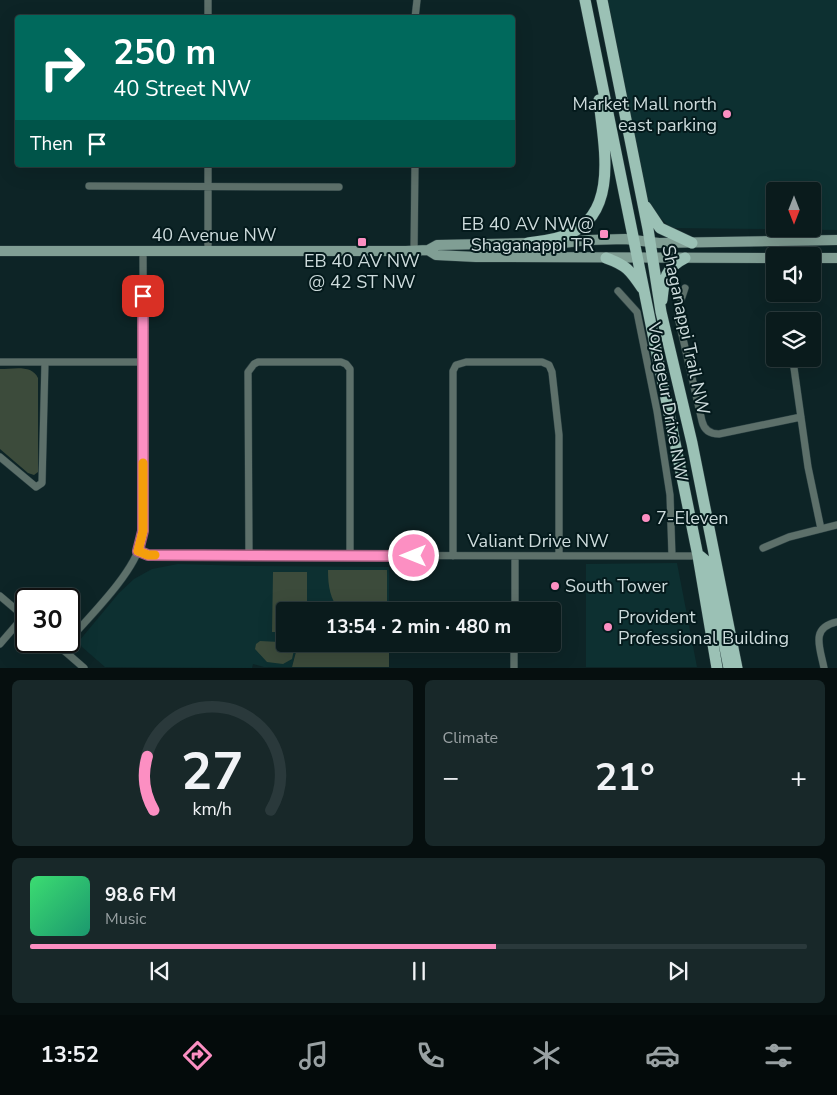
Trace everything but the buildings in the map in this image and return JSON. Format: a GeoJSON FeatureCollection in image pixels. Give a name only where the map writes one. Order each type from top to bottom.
{"type":"FeatureCollection","features":[{"type":"Feature","properties":{"kind":"main road","name":"Shaganappi Trail NW"},"geometry":{"type":"LineString","coordinates":[[585,0],[698,556],[717,668]]}},
{"type":"Feature","properties":{"kind":"main road","name":"Shaganappi Trail NW"},"geometry":{"type":"LineString","coordinates":[[602,0],[650,242],[661,312],[692,443],[737,668]]}},
{"type":"Feature","properties":{"kind":"main road"},"geometry":{"type":"LineString","coordinates":[[528,243],[558,238],[578,229],[590,218],[602,197],[605,171],[595,51]]}},
{"type":"Feature","properties":{"kind":"main road"},"geometry":{"type":"LineString","coordinates":[[642,201],[660,228],[692,243]]}},
{"type":"Feature","properties":{"kind":"main road"},"geometry":{"type":"LineString","coordinates":[[606,258],[619,262],[629,269],[645,293]]}},
{"type":"Feature","properties":{"kind":"main road"},"geometry":{"type":"LineString","coordinates":[[661,312],[667,274],[672,266],[685,258]]}},
{"type":"Feature","properties":{"kind":"main road"},"geometry":{"type":"LineString","coordinates":[[698,556],[706,561],[710,572],[729,668]]}},
{"type":"Feature","properties":{"kind":"street"},"geometry":{"type":"LineString","coordinates":[[208,0],[208,15]]}},
{"type":"Feature","properties":{"kind":"street"},"geometry":{"type":"LineString","coordinates":[[415,15],[417,0]]}},
{"type":"Feature","properties":{"kind":"street"},"geometry":{"type":"LineString","coordinates":[[208,167],[208,251]]}},
{"type":"Feature","properties":{"kind":"street"},"geometry":{"type":"LineString","coordinates":[[414,167],[414,251]]}},
{"type":"Feature","properties":{"kind":"street"},"geometry":{"type":"LineString","coordinates":[[89,186],[339,187]]}},
{"type":"Feature","properties":{"kind":"street","name":"40 Avenue NW"},"geometry":{"type":"LineString","coordinates":[[0,251],[414,251],[428,250],[437,245],[528,243],[545,245],[589,240],[625,239],[650,242],[692,243],[837,240]]}},
{"type":"Feature","properties":{"kind":"street","name":"40 Avenue NW"},"geometry":{"type":"LineString","coordinates":[[428,250],[436,255],[456,256],[766,258]]}},
{"type":"Feature","properties":{"kind":"street"},"geometry":{"type":"LineString","coordinates":[[80,627],[128,572],[138,551],[143,531],[143,251]]}},
{"type":"Feature","properties":{"kind":"street"},"geometry":{"type":"LineString","coordinates":[[821,258],[837,258]]}},
{"type":"Feature","properties":{"kind":"street","name":"Voyageur Drive NW"},"geometry":{"type":"LineString","coordinates":[[685,288],[678,306],[678,317],[705,429],[719,434],[801,417]]}},
{"type":"Feature","properties":{"kind":"street","name":"Voyageur Drive NW"},"geometry":{"type":"LineString","coordinates":[[618,291],[637,312],[658,412],[670,495],[672,556]]}},
{"type":"Feature","properties":{"kind":"street"},"geometry":{"type":"LineString","coordinates":[[0,362],[143,362]]}},
{"type":"Feature","properties":{"kind":"street"},"geometry":{"type":"LineString","coordinates":[[0,457],[36,488],[42,483],[45,362]]}},
{"type":"Feature","properties":{"kind":"street"},"geometry":{"type":"LineString","coordinates":[[248,556],[248,372],[256,363],[341,362],[350,369],[350,556]]}},
{"type":"Feature","properties":{"kind":"street"},"geometry":{"type":"LineString","coordinates":[[453,556],[453,371],[456,365],[466,362],[542,362],[549,365],[552,372],[559,435],[559,556]]}},
{"type":"Feature","properties":{"kind":"street"},"geometry":{"type":"LineString","coordinates":[[794,368],[808,467],[821,529]]}},
{"type":"Feature","properties":{"kind":"street"},"geometry":{"type":"LineString","coordinates":[[763,548],[789,537],[837,525]]}},
{"type":"Feature","properties":{"kind":"street","name":"Valiant Drive NW"},"geometry":{"type":"LineString","coordinates":[[138,551],[148,555],[248,556],[698,556]]}},
{"type":"Feature","properties":{"kind":"street"},"geometry":{"type":"LineString","coordinates":[[515,556],[515,602]]}},
{"type":"Feature","properties":{"kind":"street"},"geometry":{"type":"LineString","coordinates":[[0,596],[15,609]]}},
{"type":"Feature","properties":{"kind":"street"},"geometry":{"type":"LineString","coordinates":[[824,668],[819,639],[820,632],[823,627],[837,622]]}},
{"type":"Feature","properties":{"kind":"street"},"geometry":{"type":"LineString","coordinates":[[0,644],[15,628]]}},
{"type":"Feature","properties":{"kind":"street"},"geometry":{"type":"LineString","coordinates":[[514,652],[514,668]]}},
{"type":"Feature","properties":{"kind":"street"},"geometry":{"type":"LineString","coordinates":[[67,653],[84,668]]}},
{"type":"Feature","properties":{"kind":"shaded area"},"geometry":{"type":"Polygon","coordinates":[[[608,0],[837,0],[837,230],[821,230],[821,182],[766,182],[766,229],[671,228],[648,206],[608,0]]]}},
{"type":"Feature","properties":{"kind":"shaded area"},"geometry":{"type":"Polygon","coordinates":[[[0,369],[27,369],[38,378],[38,472],[34,475],[28,473],[0,449],[0,369]]]}},
{"type":"Feature","properties":{"kind":"shaded area"},"geometry":{"type":"Polygon","coordinates":[[[677,563],[697,667],[586,667],[586,564],[677,563]]]}},
{"type":"Feature","properties":{"kind":"shaded area"},"geometry":{"type":"Polygon","coordinates":[[[178,564],[389,567],[389,602],[276,602],[276,652],[296,652],[292,667],[264,667],[253,664],[252,668],[105,667],[82,647],[80,640],[119,593],[134,579],[152,569],[178,564]]]}},
{"type":"Feature","properties":{"kind":"shaded area"},"geometry":{"type":"Polygon","coordinates":[[[328,570],[387,570],[387,602],[334,602],[328,581],[328,570]]]}},
{"type":"Feature","properties":{"kind":"shaded area"},"geometry":{"type":"Polygon","coordinates":[[[273,572],[307,572],[307,602],[276,602],[276,632],[272,632],[273,572]]]}},
{"type":"Feature","properties":{"kind":"shaded area"},"geometry":{"type":"Polygon","coordinates":[[[260,641],[276,642],[276,652],[294,652],[292,659],[283,664],[267,662],[255,649],[256,644],[260,641]]]}},
{"type":"Feature","properties":{"kind":"shaded area"},"geometry":{"type":"Polygon","coordinates":[[[296,652],[389,652],[389,667],[292,667],[296,652]]]}},
{"type":"Feature","properties":{"kind":"slow traffic"},"geometry":{"type":"LineString","coordinates":[[143,463],[143,531],[138,551],[148,555],[155,555]]}},
{"type":"Feature","properties":{"kind":"place","name":"Market Mall north east parking"},"geometry":{"type":"Point","coordinates":[727,114]}},
{"type":"Feature","properties":{"kind":"place","name":"EB 40 AV NW@ Shaganappi TR"},"geometry":{"type":"Point","coordinates":[604,234]}},
{"type":"Feature","properties":{"kind":"place","name":"EB 40 AV NW @ 42 ST NW"},"geometry":{"type":"Point","coordinates":[362,242]}},
{"type":"Feature","properties":{"kind":"place","name":"7-Eleven"},"geometry":{"type":"Point","coordinates":[646,518]}},
{"type":"Feature","properties":{"kind":"place","name":"South Tower"},"geometry":{"type":"Point","coordinates":[555,586]}},
{"type":"Feature","properties":{"kind":"place","name":"Provident Professional Building"},"geometry":{"type":"Point","coordinates":[608,627]}},
{"type":"Feature","properties":{"kind":"route"},"geometry":{"type":"LineString","coordinates":[[143,296],[144,504],[143,531],[138,551],[148,555],[414,556]]}}]}
